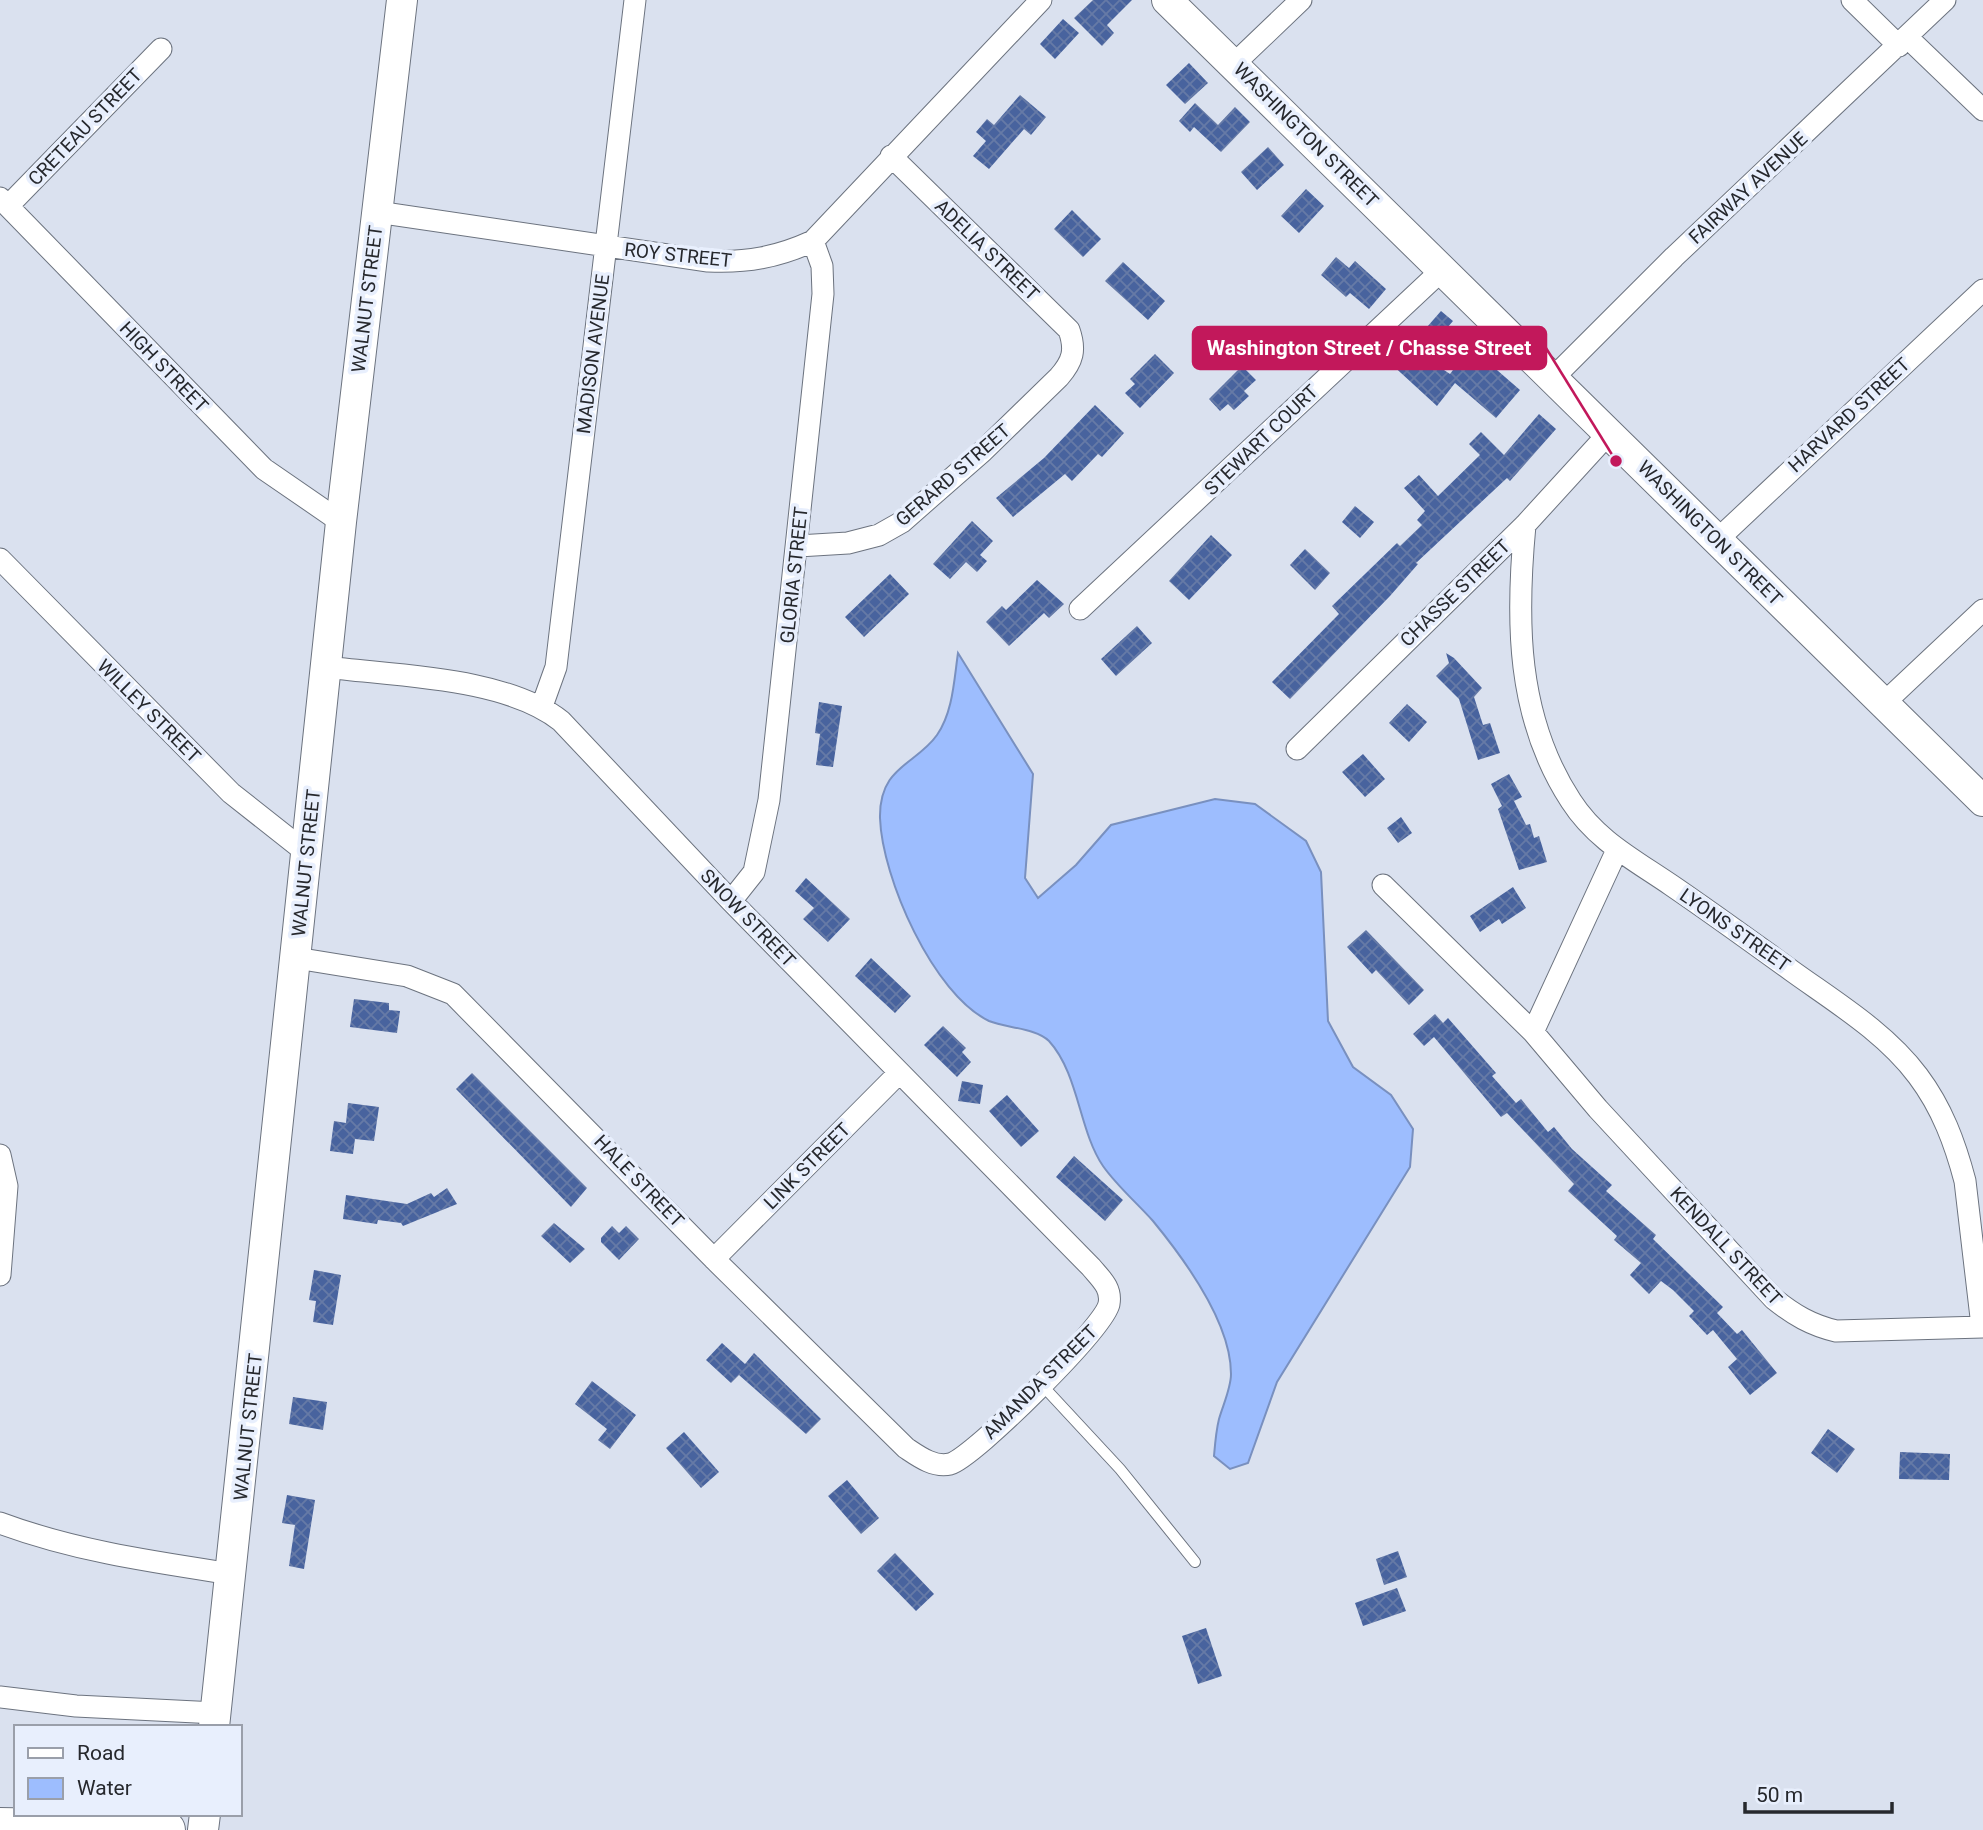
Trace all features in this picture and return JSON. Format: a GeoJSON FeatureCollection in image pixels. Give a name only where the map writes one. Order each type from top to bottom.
{"type":"FeatureCollection","features":[{"type":"Feature","properties":{"kind":"highway"},"geometry":{"type":"LineString","coordinates":[[0,1827],[166,1830]]}},
{"type":"Feature","properties":{"kind":"main road","name":"WALNUT STREET"},"geometry":{"type":"LineString","coordinates":[[215,1720],[341,522],[402,0]]}},
{"type":"Feature","properties":{"kind":"main road","name":"WASHINGTON STREET"},"geometry":{"type":"LineString","coordinates":[[1167,0],[1983,801]]}},
{"type":"Feature","properties":{"kind":"street","name":"MADISON AVENUE"},"geometry":{"type":"LineString","coordinates":[[541,706],[556,667],[635,0]]}},
{"type":"Feature","properties":{"kind":"street","name":"ROY STREET"},"geometry":{"type":"LineString","coordinates":[[377,212],[606,247],[738,263],[770,257],[813,241],[1041,0]]}},
{"type":"Feature","properties":{"kind":"street"},"geometry":{"type":"LineString","coordinates":[[1234,64],[1301,0]]}},
{"type":"Feature","properties":{"kind":"street"},"geometry":{"type":"LineString","coordinates":[[1852,0],[1983,110]]}},
{"type":"Feature","properties":{"kind":"street","name":"FAIRWAY AVENUE"},"geometry":{"type":"LineString","coordinates":[[1553,378],[1674,257],[1945,0]]}},
{"type":"Feature","properties":{"kind":"street","name":"CRETEAU STREET"},"geometry":{"type":"LineString","coordinates":[[4,202],[161,49]]}},
{"type":"Feature","properties":{"kind":"street","name":"ADELIA STREET"},"geometry":{"type":"LineString","coordinates":[[891,156],[1069,330],[1075,348]]}},
{"type":"Feature","properties":{"kind":"street","name":"HIGH STREET"},"geometry":{"type":"LineString","coordinates":[[4,202],[264,469],[341,522]]}},
{"type":"Feature","properties":{"kind":"street","name":"GLORIA STREET"},"geometry":{"type":"LineString","coordinates":[[731,901],[754,872],[762,844],[798,546],[823,294],[822,266],[813,241]]}},
{"type":"Feature","properties":{"kind":"street","name":"STEWART COURT"},"geometry":{"type":"LineString","coordinates":[[1080,610],[1442,270]]}},
{"type":"Feature","properties":{"kind":"street","name":"HARVARD STREET"},"geometry":{"type":"LineString","coordinates":[[1716,541],[1983,290]]}},
{"type":"Feature","properties":{"kind":"street","name":"GERARD STREET"},"geometry":{"type":"LineString","coordinates":[[798,546],[848,543],[879,535],[902,522],[983,451],[1059,377],[1068,367],[1075,348]]}},
{"type":"Feature","properties":{"kind":"street","name":"CHASSE STREET"},"geometry":{"type":"LineString","coordinates":[[1297,749],[1525,524],[1609,433]]}},
{"type":"Feature","properties":{"kind":"street","name":"LYONS STREET"},"geometry":{"type":"LineString","coordinates":[[1525,524],[1520,620],[1523,670],[1532,717],[1549,761],[1571,802],[1602,840],[1830,998],[1885,1042],[1917,1075],[1942,1115],[1962,1170],[1982,1326]]}},
{"type":"Feature","properties":{"kind":"street","name":"WILLEY STREET"},"geometry":{"type":"LineString","coordinates":[[0,559],[231,793],[307,853]]}},
{"type":"Feature","properties":{"kind":"street"},"geometry":{"type":"LineString","coordinates":[[1883,704],[1983,610]]}},
{"type":"Feature","properties":{"kind":"street","name":"SNOW STREET"},"geometry":{"type":"LineString","coordinates":[[326,667],[482,687],[541,706],[561,722],[731,901],[1108,1288]]}},
{"type":"Feature","properties":{"kind":"street"},"geometry":{"type":"LineString","coordinates":[[1533,1032],[1617,849]]}},
{"type":"Feature","properties":{"kind":"street","name":"KENDALL STREET"},"geometry":{"type":"LineString","coordinates":[[1383,885],[1533,1032],[1598,1109],[1774,1299],[1793,1314],[1814,1325],[1836,1331],[1982,1326]]}},
{"type":"Feature","properties":{"kind":"street","name":"HALE STREET"},"geometry":{"type":"LineString","coordinates":[[296,958],[407,976],[453,994],[714,1259],[906,1448],[936,1464],[950,1464]]}},
{"type":"Feature","properties":{"kind":"street","name":"LINK STREET"},"geometry":{"type":"LineString","coordinates":[[714,1259],[899,1073]]}},
{"type":"Feature","properties":{"kind":"street"},"geometry":{"type":"LineString","coordinates":[[0,1155],[7,1186],[0,1275]]}},
{"type":"Feature","properties":{"kind":"street","name":"AMANDA STREET"},"geometry":{"type":"LineString","coordinates":[[950,1464],[966,1454],[1042,1385],[1102,1321],[1109,1304],[1108,1288]]}},
{"type":"Feature","properties":{"kind":"street"},"geometry":{"type":"LineString","coordinates":[[0,1523],[78,1546],[232,1574]]}},
{"type":"Feature","properties":{"kind":"street"},"geometry":{"type":"LineString","coordinates":[[0,1697],[215,1720]]}},
{"type":"Feature","properties":{"kind":"lane"},"geometry":{"type":"LineString","coordinates":[[1042,1385],[1120,1469],[1195,1562]]}},
{"type":"Feature","properties":{"kind":"water"},"geometry":{"type":"Polygon","coordinates":[[[958,653],[1033,774],[1025,878],[1038,898],[1076,865],[1111,825],[1215,799],[1255,804],[1306,841],[1321,872],[1328,1021],[1353,1067],[1391,1095],[1413,1129],[1410,1167],[1277,1382],[1248,1463],[1230,1469],[1214,1456],[1218,1424],[1231,1374],[1229,1354],[1215,1313],[1192,1273],[1153,1221],[1103,1166],[1095,1152],[1073,1086],[1059,1054],[1043,1037],[989,1021],[968,1007],[930,961],[914,932],[890,871],[883,843],[881,801],[892,777],[928,745],[942,726],[952,696],[958,653]]]}},
{"type":"Feature","properties":{"kind":"building"},"geometry":{"type":"Polygon","coordinates":[[[1093,0],[1132,0],[1107,25],[1114,33],[1102,46],[1074,18],[1093,0]]]}},
{"type":"Feature","properties":{"kind":"building"},"geometry":{"type":"Polygon","coordinates":[[[1063,19],[1079,33],[1055,59],[1040,44],[1063,19]]]}},
{"type":"Feature","properties":{"kind":"building"},"geometry":{"type":"Polygon","coordinates":[[[1189,63],[1208,83],[1185,104],[1166,85],[1189,63]]]}},
{"type":"Feature","properties":{"kind":"building"},"geometry":{"type":"Polygon","coordinates":[[[1020,95],[1046,117],[1031,135],[1024,129],[989,169],[973,156],[986,141],[976,132],[987,119],[994,125],[1020,95]]]}},
{"type":"Feature","properties":{"kind":"building"},"geometry":{"type":"Polygon","coordinates":[[[1195,103],[1218,125],[1235,107],[1250,122],[1221,152],[1194,127],[1190,132],[1179,121],[1195,103]]]}},
{"type":"Feature","properties":{"kind":"building"},"geometry":{"type":"Polygon","coordinates":[[[1268,147],[1284,165],[1257,190],[1241,172],[1268,147]]]}},
{"type":"Feature","properties":{"kind":"building"},"geometry":{"type":"Polygon","coordinates":[[[1306,189],[1324,206],[1299,233],[1281,216],[1306,189]]]}},
{"type":"Feature","properties":{"kind":"building"},"geometry":{"type":"Polygon","coordinates":[[[1072,210],[1101,239],[1083,257],[1054,229],[1072,210]]]}},
{"type":"Feature","properties":{"kind":"building"},"geometry":{"type":"Polygon","coordinates":[[[1336,257],[1349,268],[1355,261],[1386,289],[1369,309],[1350,293],[1346,297],[1321,275],[1336,257]]]}},
{"type":"Feature","properties":{"kind":"building"},"geometry":{"type":"Polygon","coordinates":[[[1123,262],[1165,301],[1148,320],[1105,281],[1123,262]]]}},
{"type":"Feature","properties":{"kind":"building"},"geometry":{"type":"Polygon","coordinates":[[[1441,311],[1453,321],[1423,356],[1450,374],[1473,343],[1494,359],[1490,364],[1520,390],[1496,418],[1455,383],[1437,406],[1377,351],[1398,329],[1413,343],[1441,311]]]}},
{"type":"Feature","properties":{"kind":"building"},"geometry":{"type":"Polygon","coordinates":[[[1155,354],[1174,373],[1140,408],[1125,393],[1135,384],[1130,379],[1155,354]]]}},
{"type":"Feature","properties":{"kind":"building"},"geometry":{"type":"Polygon","coordinates":[[[1242,366],[1256,380],[1244,391],[1249,396],[1234,410],[1228,404],[1220,411],[1209,399],[1242,366]]]}},
{"type":"Feature","properties":{"kind":"building"},"geometry":{"type":"Polygon","coordinates":[[[1095,405],[1124,433],[1102,457],[1098,454],[1072,481],[1065,474],[1013,517],[996,498],[1044,458],[1095,405]]]}},
{"type":"Feature","properties":{"kind":"building"},"geometry":{"type":"Polygon","coordinates":[[[1539,414],[1556,429],[1510,481],[1507,478],[1416,563],[1418,564],[1390,596],[1290,699],[1272,682],[1339,614],[1332,606],[1397,543],[1400,546],[1422,525],[1417,520],[1425,511],[1404,488],[1419,475],[1438,496],[1480,455],[1469,444],[1481,432],[1504,455],[1539,414]]]}},
{"type":"Feature","properties":{"kind":"building"},"geometry":{"type":"Polygon","coordinates":[[[1355,506],[1374,522],[1360,538],[1342,522],[1355,506]]]}},
{"type":"Feature","properties":{"kind":"building"},"geometry":{"type":"Polygon","coordinates":[[[972,521],[993,541],[980,555],[987,561],[977,572],[966,562],[950,579],[933,564],[972,521]]]}},
{"type":"Feature","properties":{"kind":"building"},"geometry":{"type":"Polygon","coordinates":[[[1211,535],[1232,555],[1189,600],[1169,581],[1211,535]]]}},
{"type":"Feature","properties":{"kind":"building"},"geometry":{"type":"Polygon","coordinates":[[[1305,549],[1330,573],[1315,590],[1290,565],[1305,549]]]}},
{"type":"Feature","properties":{"kind":"building"},"geometry":{"type":"Polygon","coordinates":[[[890,574],[909,594],[864,637],[845,617],[890,574]]]}},
{"type":"Feature","properties":{"kind":"building"},"geometry":{"type":"Polygon","coordinates":[[[1037,580],[1064,604],[1049,618],[1044,613],[1009,646],[986,622],[1002,606],[1006,610],[1037,580]]]}},
{"type":"Feature","properties":{"kind":"building"},"geometry":{"type":"Polygon","coordinates":[[[1137,626],[1152,643],[1116,676],[1101,659],[1137,626]]]}},
{"type":"Feature","properties":{"kind":"building"},"geometry":{"type":"Polygon","coordinates":[[[1446,653],[1482,688],[1474,697],[1483,725],[1490,723],[1500,753],[1478,760],[1459,699],[1436,676],[1449,663],[1446,653]]]}},
{"type":"Feature","properties":{"kind":"building"},"geometry":{"type":"Polygon","coordinates":[[[819,702],[842,706],[833,767],[816,765],[820,734],[815,733],[819,702]]]}},
{"type":"Feature","properties":{"kind":"building"},"geometry":{"type":"Polygon","coordinates":[[[1407,704],[1427,722],[1409,742],[1389,723],[1407,704]]]}},
{"type":"Feature","properties":{"kind":"building"},"geometry":{"type":"Polygon","coordinates":[[[1363,754],[1385,779],[1365,797],[1342,772],[1363,754]]]}},
{"type":"Feature","properties":{"kind":"building"},"geometry":{"type":"Polygon","coordinates":[[[1509,774],[1522,797],[1514,801],[1526,825],[1530,824],[1534,838],[1539,836],[1547,862],[1519,870],[1498,809],[1502,806],[1491,784],[1509,774]]]}},
{"type":"Feature","properties":{"kind":"building"},"geometry":{"type":"Polygon","coordinates":[[[1401,817],[1412,833],[1398,843],[1387,828],[1401,817]]]}},
{"type":"Feature","properties":{"kind":"building"},"geometry":{"type":"Polygon","coordinates":[[[806,878],[850,919],[828,942],[803,919],[814,908],[795,891],[806,878]]]}},
{"type":"Feature","properties":{"kind":"building"},"geometry":{"type":"Polygon","coordinates":[[[1513,887],[1526,908],[1502,924],[1499,919],[1480,932],[1470,916],[1513,887]]]}},
{"type":"Feature","properties":{"kind":"building"},"geometry":{"type":"Polygon","coordinates":[[[1366,930],[1424,990],[1409,1005],[1376,970],[1372,974],[1347,947],[1366,930]]]}},
{"type":"Feature","properties":{"kind":"building"},"geometry":{"type":"Polygon","coordinates":[[[871,958],[911,996],[895,1013],[855,976],[871,958]]]}},
{"type":"Feature","properties":{"kind":"building"},"geometry":{"type":"Polygon","coordinates":[[[354,999],[389,1003],[389,1010],[400,1011],[397,1033],[350,1027],[354,999]]]}},
{"type":"Feature","properties":{"kind":"building"},"geometry":{"type":"Polygon","coordinates":[[[1435,1014],[1443,1023],[1448,1018],[1496,1073],[1492,1076],[1516,1103],[1521,1099],[1548,1132],[1554,1127],[1572,1149],[1612,1185],[1606,1191],[1656,1235],[1653,1239],[1723,1307],[1717,1313],[1737,1334],[1742,1330],[1777,1373],[1750,1395],[1728,1367],[1737,1359],[1713,1330],[1707,1335],[1689,1316],[1694,1311],[1673,1290],[1661,1281],[1649,1294],[1630,1275],[1641,1263],[1614,1240],[1617,1236],[1568,1191],[1574,1184],[1507,1113],[1501,1117],[1434,1037],[1424,1046],[1413,1034],[1435,1014]]]}},
{"type":"Feature","properties":{"kind":"building"},"geometry":{"type":"Polygon","coordinates":[[[943,1026],[966,1048],[962,1052],[971,1062],[957,1077],[924,1045],[943,1026]]]}},
{"type":"Feature","properties":{"kind":"building"},"geometry":{"type":"Polygon","coordinates":[[[472,1073],[587,1188],[571,1207],[456,1089],[472,1073]]]}},
{"type":"Feature","properties":{"kind":"building"},"geometry":{"type":"Polygon","coordinates":[[[962,1081],[983,1085],[980,1104],[958,1101],[962,1081]]]}},
{"type":"Feature","properties":{"kind":"building"},"geometry":{"type":"Polygon","coordinates":[[[1007,1095],[1039,1131],[1021,1147],[989,1111],[1007,1095]]]}},
{"type":"Feature","properties":{"kind":"building"},"geometry":{"type":"Polygon","coordinates":[[[348,1103],[379,1107],[374,1141],[355,1139],[353,1154],[330,1151],[334,1121],[346,1123],[348,1103]]]}},
{"type":"Feature","properties":{"kind":"building"},"geometry":{"type":"Polygon","coordinates":[[[1074,1156],[1123,1200],[1105,1221],[1056,1177],[1074,1156]]]}},
{"type":"Feature","properties":{"kind":"building"},"geometry":{"type":"Polygon","coordinates":[[[447,1188],[457,1204],[403,1226],[401,1223],[378,1220],[377,1224],[343,1219],[346,1195],[407,1204],[431,1193],[434,1197],[447,1188]]]}},
{"type":"Feature","properties":{"kind":"building"},"geometry":{"type":"Polygon","coordinates":[[[554,1223],[585,1249],[570,1263],[541,1236],[554,1223]]]}},
{"type":"Feature","properties":{"kind":"building"},"geometry":{"type":"Polygon","coordinates":[[[612,1226],[619,1233],[626,1226],[639,1239],[619,1260],[601,1242],[601,1238],[612,1226]]]}},
{"type":"Feature","properties":{"kind":"building"},"geometry":{"type":"Polygon","coordinates":[[[314,1270],[341,1275],[333,1325],[313,1322],[316,1301],[309,1300],[314,1270]]]}},
{"type":"Feature","properties":{"kind":"building"},"geometry":{"type":"Polygon","coordinates":[[[722,1343],[745,1364],[754,1353],[821,1419],[806,1434],[739,1375],[731,1383],[706,1360],[722,1343]]]}},
{"type":"Feature","properties":{"kind":"building"},"geometry":{"type":"Polygon","coordinates":[[[592,1381],[636,1415],[610,1449],[598,1440],[607,1429],[575,1404],[592,1381]]]}},
{"type":"Feature","properties":{"kind":"building"},"geometry":{"type":"Polygon","coordinates":[[[293,1397],[327,1402],[323,1430],[289,1424],[293,1397]]]}},
{"type":"Feature","properties":{"kind":"building"},"geometry":{"type":"Polygon","coordinates":[[[1828,1429],[1855,1449],[1837,1473],[1811,1453],[1828,1429]]]}},
{"type":"Feature","properties":{"kind":"building"},"geometry":{"type":"Polygon","coordinates":[[[684,1432],[719,1472],[701,1488],[666,1448],[684,1432]]]}},
{"type":"Feature","properties":{"kind":"building"},"geometry":{"type":"Polygon","coordinates":[[[1900,1452],[1950,1454],[1949,1480],[1899,1479],[1900,1452]]]}},
{"type":"Feature","properties":{"kind":"building"},"geometry":{"type":"Polygon","coordinates":[[[847,1480],[879,1518],[861,1534],[828,1496],[847,1480]]]}},
{"type":"Feature","properties":{"kind":"building"},"geometry":{"type":"Polygon","coordinates":[[[287,1495],[315,1500],[304,1569],[289,1566],[295,1525],[282,1523],[287,1495]]]}},
{"type":"Feature","properties":{"kind":"building"},"geometry":{"type":"Polygon","coordinates":[[[1398,1551],[1407,1577],[1384,1585],[1376,1559],[1398,1551]]]}},
{"type":"Feature","properties":{"kind":"building"},"geometry":{"type":"Polygon","coordinates":[[[895,1553],[934,1594],[916,1611],[877,1571],[895,1553]]]}},
{"type":"Feature","properties":{"kind":"building"},"geometry":{"type":"Polygon","coordinates":[[[1397,1588],[1406,1611],[1363,1626],[1355,1603],[1397,1588]]]}},
{"type":"Feature","properties":{"kind":"building"},"geometry":{"type":"Polygon","coordinates":[[[1206,1628],[1222,1676],[1198,1684],[1182,1636],[1206,1628]]]}},
{"type":"Feature","properties":{"kind":"place","name":"Washington Street / Chasse Street"},"geometry":{"type":"Point","coordinates":[1616,461]}}]}
